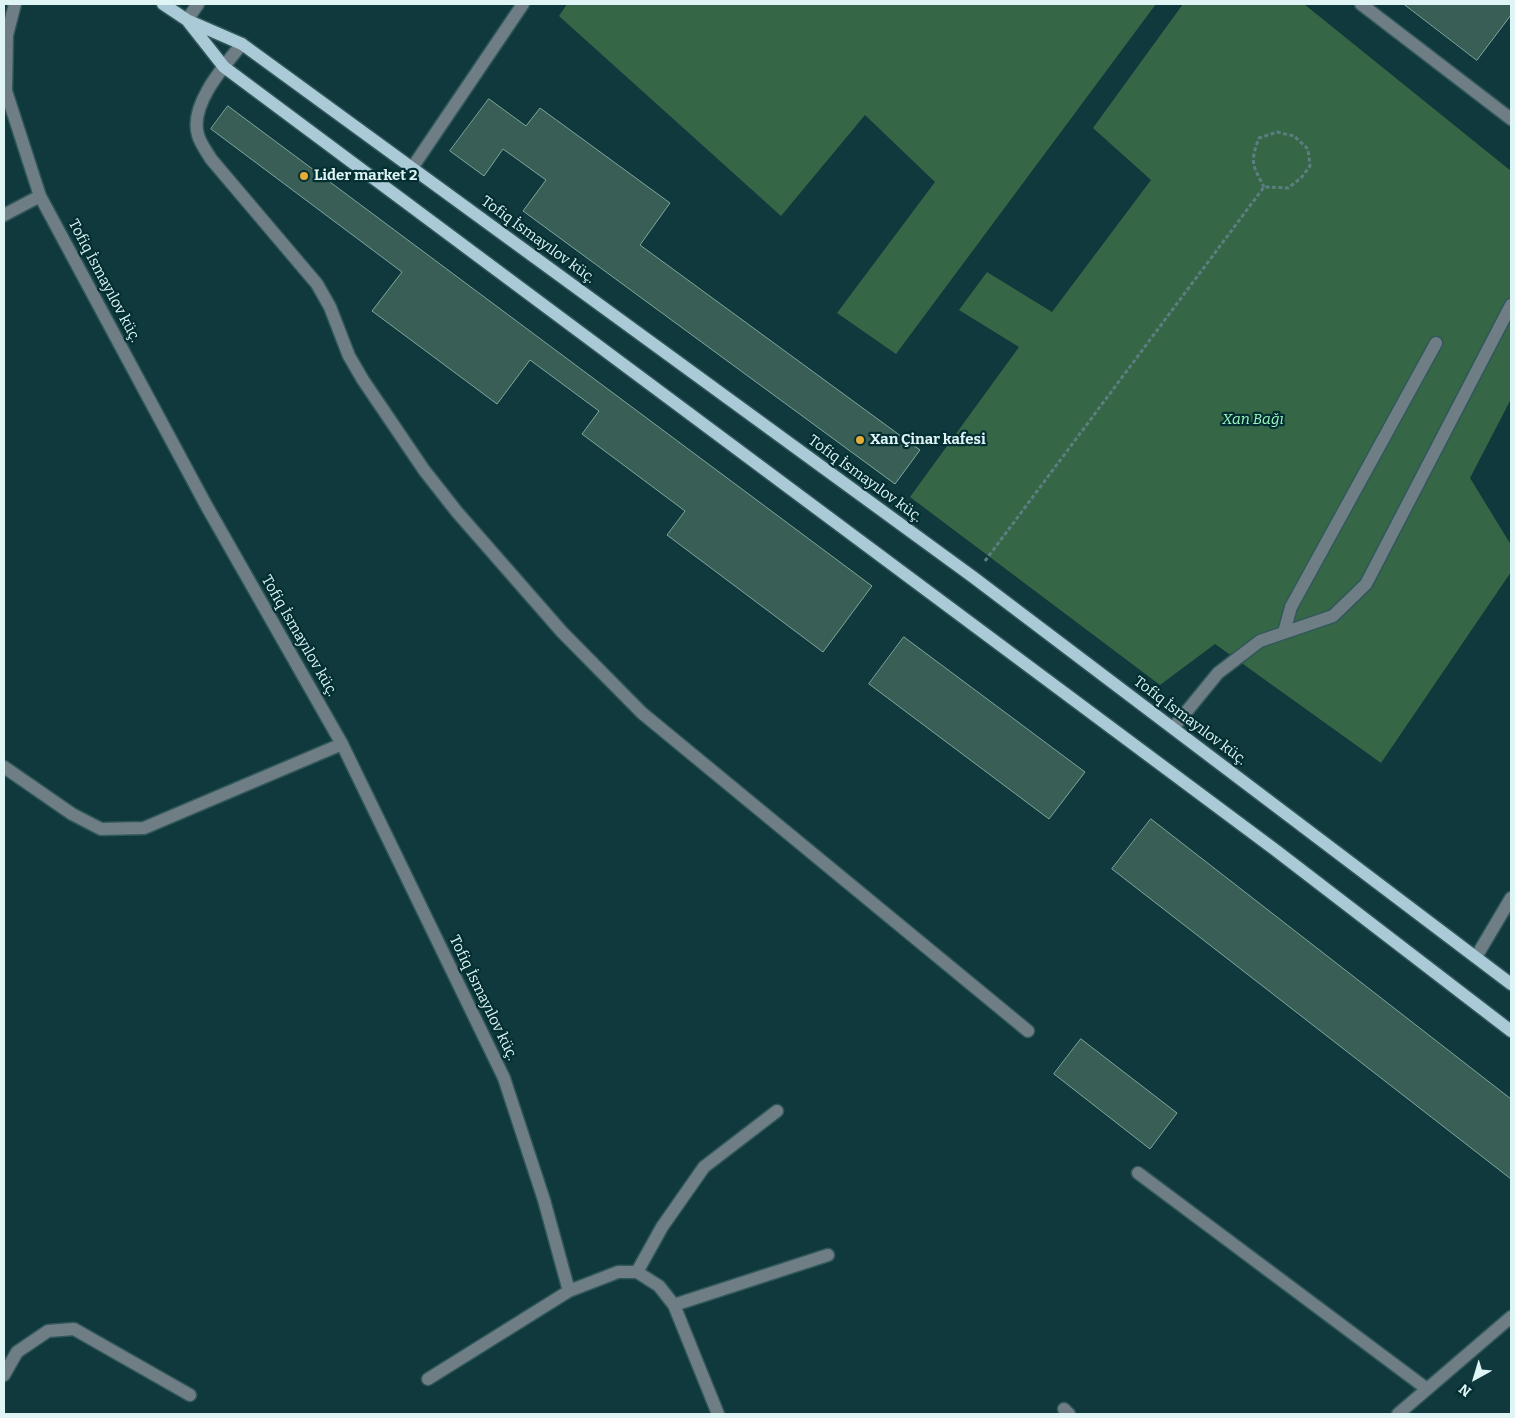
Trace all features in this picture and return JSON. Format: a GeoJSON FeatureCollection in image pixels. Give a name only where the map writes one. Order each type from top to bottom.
{"type":"FeatureCollection","features":[{"type":"Feature","properties":{"kind":"main road"},"geometry":{"type":"LineString","coordinates":[[163,4],[187,20],[224,67],[1258,837],[1511,1031]]}},
{"type":"Feature","properties":{"kind":"main road","name":"Tofiq İsmayılov küç."},"geometry":{"type":"LineString","coordinates":[[187,20],[242,44],[973,577],[1511,984]]}},
{"type":"Feature","properties":{"kind":"street","name":"Tofiq İsmayılov küç."},"geometry":{"type":"LineString","coordinates":[[15,4],[5,36],[6,91],[40,196],[206,505],[342,744],[504,1078],[544,1200],[569,1291]]}},
{"type":"Feature","properties":{"kind":"street"},"geometry":{"type":"LineString","coordinates":[[187,20],[198,4]]}},
{"type":"Feature","properties":{"kind":"street"},"geometry":{"type":"LineString","coordinates":[[412,168],[523,4]]}},
{"type":"Feature","properties":{"kind":"street"},"geometry":{"type":"LineString","coordinates":[[1360,4],[1511,119]]}},
{"type":"Feature","properties":{"kind":"street"},"geometry":{"type":"LineString","coordinates":[[242,44],[206,94],[197,116],[198,135],[211,159],[317,284],[330,307],[349,356],[363,380],[424,470],[457,512],[562,632],[642,713],[1028,1031]]}},
{"type":"Feature","properties":{"kind":"street"},"geometry":{"type":"LineString","coordinates":[[4,215],[40,196]]}},
{"type":"Feature","properties":{"kind":"street"},"geometry":{"type":"LineString","coordinates":[[1173,728],[1218,672],[1260,641],[1333,616],[1366,584],[1511,305]]}},
{"type":"Feature","properties":{"kind":"street"},"geometry":{"type":"LineString","coordinates":[[1284,632],[1292,607],[1436,343]]}},
{"type":"Feature","properties":{"kind":"street"},"geometry":{"type":"LineString","coordinates":[[4,767],[72,814],[101,829],[144,828],[342,744]]}},
{"type":"Feature","properties":{"kind":"street"},"geometry":{"type":"LineString","coordinates":[[1476,957],[1511,898]]}},
{"type":"Feature","properties":{"kind":"street"},"geometry":{"type":"LineString","coordinates":[[637,1272],[662,1227],[704,1167],[777,1111]]}},
{"type":"Feature","properties":{"kind":"street"},"geometry":{"type":"LineString","coordinates":[[1138,1173],[1427,1389]]}},
{"type":"Feature","properties":{"kind":"street"},"geometry":{"type":"LineString","coordinates":[[674,1305],[828,1256]]}},
{"type":"Feature","properties":{"kind":"street"},"geometry":{"type":"LineString","coordinates":[[428,1379],[569,1291],[618,1272],[637,1272],[659,1286],[674,1305],[718,1414]]}},
{"type":"Feature","properties":{"kind":"street"},"geometry":{"type":"LineString","coordinates":[[1398,1414],[1511,1317]]}},
{"type":"Feature","properties":{"kind":"street"},"geometry":{"type":"LineString","coordinates":[[4,1375],[17,1352],[48,1331],[74,1328],[190,1395]]}},
{"type":"Feature","properties":{"kind":"path"},"geometry":{"type":"LineString","coordinates":[[1277,132],[1294,136],[1308,150],[1310,166],[1302,178],[1288,188],[1264,187],[1255,171],[1252,156],[1260,138],[1277,132]]}},
{"type":"Feature","properties":{"kind":"path"},"geometry":{"type":"LineString","coordinates":[[973,577],[1264,187]]}},
{"type":"Feature","properties":{"kind":"green space"},"geometry":{"type":"Polygon","coordinates":[[[567,4],[1156,4],[896,354],[837,313],[935,182],[865,115],[781,216],[559,16],[567,4]]]}},
{"type":"Feature","properties":{"kind":"green space","name":"Xan Bağı"},"geometry":{"type":"Polygon","coordinates":[[[1183,4],[1304,4],[1511,171],[1511,399],[1470,478],[1511,545],[1511,572],[1381,763],[1215,644],[1160,685],[910,497],[1019,347],[959,310],[987,272],[1052,312],[1151,180],[1093,128],[1183,4]]]}},
{"type":"Feature","properties":{"kind":"building"},"geometry":{"type":"Polygon","coordinates":[[[1404,4],[1511,4],[1511,15],[1477,60],[1404,4]]]}},
{"type":"Feature","properties":{"kind":"building"},"geometry":{"type":"Polygon","coordinates":[[[489,99],[526,126],[540,108],[670,203],[640,245],[920,450],[895,484],[523,211],[546,180],[503,149],[484,176],[450,151],[489,99]]]}},
{"type":"Feature","properties":{"kind":"building"},"geometry":{"type":"Polygon","coordinates":[[[228,106],[872,586],[823,652],[667,535],[685,511],[582,434],[599,411],[530,360],[497,404],[372,311],[402,272],[211,129],[228,106]]]}},
{"type":"Feature","properties":{"kind":"building"},"geometry":{"type":"Polygon","coordinates":[[[904,637],[1085,772],[1049,819],[869,684],[904,637]]]}},
{"type":"Feature","properties":{"kind":"building"},"geometry":{"type":"Polygon","coordinates":[[[1151,819],[1511,1099],[1511,1179],[1112,869],[1151,819]]]}},
{"type":"Feature","properties":{"kind":"building"},"geometry":{"type":"Polygon","coordinates":[[[1081,1039],[1177,1113],[1150,1149],[1054,1074],[1081,1039]]]}},
{"type":"Feature","properties":{"kind":"place","name":"Lider market 2"},"geometry":{"type":"Point","coordinates":[304,176]}},
{"type":"Feature","properties":{"kind":"place","name":"Xan Çinar kafesi"},"geometry":{"type":"Point","coordinates":[860,440]}}]}
